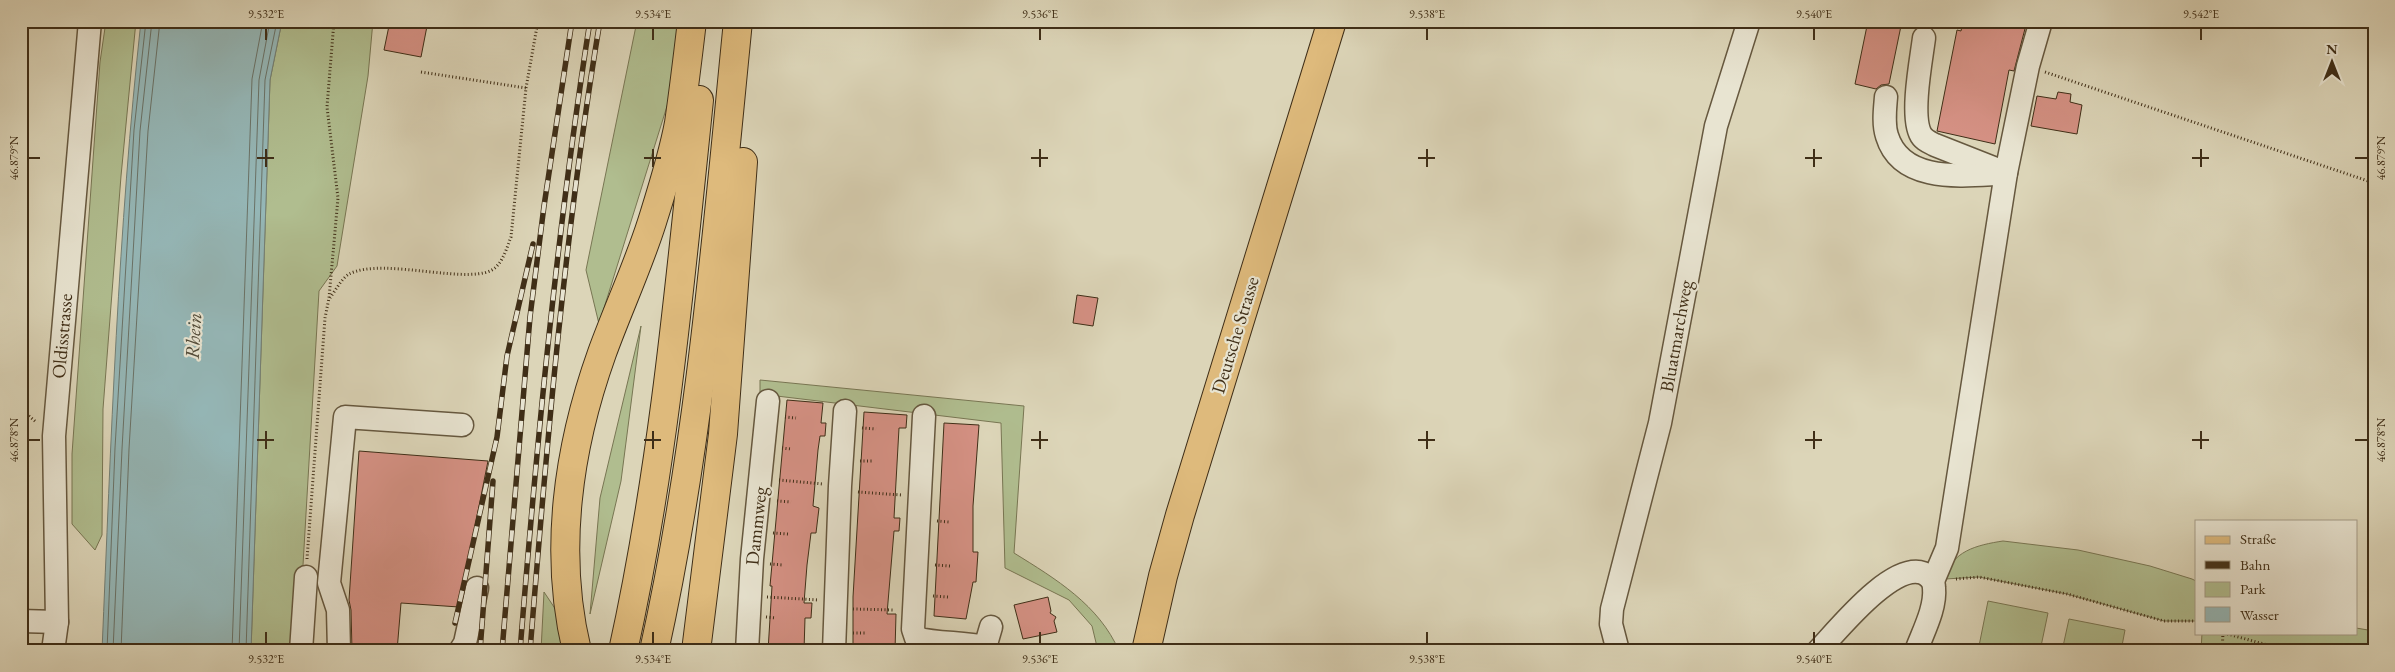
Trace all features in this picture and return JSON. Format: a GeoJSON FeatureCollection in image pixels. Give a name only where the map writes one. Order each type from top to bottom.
{"type":"FeatureCollection","features":[{"type":"Feature","properties":{"kind":"main road"},"geometry":{"type":"LineString","coordinates":[[577,651],[567,592],[566,558],[568,491],[572,461],[589,392],[662,191],[678,124],[692,21]]}},
{"type":"Feature","properties":{"kind":"main road"},"geometry":{"type":"LineString","coordinates":[[623,651],[642,555],[667,384],[683,258],[707,21]]}},
{"type":"Feature","properties":{"kind":"main road"},"geometry":{"type":"LineString","coordinates":[[654,651],[683,494],[698,392],[721,198],[738,21]]}},
{"type":"Feature","properties":{"kind":"main road"},"geometry":{"type":"LineString","coordinates":[[696,651],[723,434],[754,21]]}},
{"type":"Feature","properties":{"kind":"main road","name":"Deutsche Strasse"},"geometry":{"type":"LineString","coordinates":[[1146,651],[1163,576],[1180,515],[1332,21]]}},
{"type":"Feature","properties":{"kind":"street","name":"Oldisstrasse"},"geometry":{"type":"LineString","coordinates":[[53,651],[57,622],[54,436],[90,21]]}},
{"type":"Feature","properties":{"kind":"street","name":"Bluatmarchweg"},"geometry":{"type":"LineString","coordinates":[[1618,651],[1611,624],[1612,609],[1660,423],[1716,126],[1749,21]]}},
{"type":"Feature","properties":{"kind":"street"},"geometry":{"type":"LineString","coordinates":[[1916,651],[1932,604],[1934,591],[1932,581],[1947,548],[2006,173],[2028,66],[2041,21]]}},
{"type":"Feature","properties":{"kind":"street"},"geometry":{"type":"LineString","coordinates":[[1924,38],[1918,98],[1920,133],[1925,140],[1935,146],[2006,173]]}},
{"type":"Feature","properties":{"kind":"street"},"geometry":{"type":"LineString","coordinates":[[1886,97],[1886,135],[1901,159],[1912,167],[1943,174],[2006,173]]}},
{"type":"Feature","properties":{"kind":"street","name":"Dammweg"},"geometry":{"type":"LineString","coordinates":[[747,651],[749,596],[768,400]]}},
{"type":"Feature","properties":{"kind":"street"},"geometry":{"type":"LineString","coordinates":[[834,651],[845,411]]}},
{"type":"Feature","properties":{"kind":"street"},"geometry":{"type":"LineString","coordinates":[[924,416],[913,628],[916,638],[987,641]]}},
{"type":"Feature","properties":{"kind":"street"},"geometry":{"type":"LineString","coordinates":[[339,651],[338,610],[329,583],[345,417],[462,425]]}},
{"type":"Feature","properties":{"kind":"street"},"geometry":{"type":"LineString","coordinates":[[1818,651],[1862,604],[1894,579],[1915,572],[1923,574],[1932,581]]}},
{"type":"Feature","properties":{"kind":"street"},"geometry":{"type":"LineString","coordinates":[[301,651],[306,577]]}},
{"type":"Feature","properties":{"kind":"street"},"geometry":{"type":"LineString","coordinates":[[460,651],[465,644],[477,588]]}},
{"type":"Feature","properties":{"kind":"street"},"geometry":{"type":"LineString","coordinates":[[21,621],[57,622]]}},
{"type":"Feature","properties":{"kind":"path"},"geometry":{"type":"LineString","coordinates":[[306,577],[325,318],[330,298],[338,198],[327,107],[334,21]]}},
{"type":"Feature","properties":{"kind":"path"},"geometry":{"type":"LineString","coordinates":[[330,298],[347,275],[360,270],[378,267],[474,275],[495,269],[505,255],[511,237],[526,88],[538,21]]}},
{"type":"Feature","properties":{"kind":"path"},"geometry":{"type":"LineString","coordinates":[[2028,66],[2374,183]]}},
{"type":"Feature","properties":{"kind":"path"},"geometry":{"type":"LineString","coordinates":[[421,72],[526,88]]}},
{"type":"Feature","properties":{"kind":"path"},"geometry":{"type":"LineString","coordinates":[[761,479],[920,496]]}},
{"type":"Feature","properties":{"kind":"path"},"geometry":{"type":"LineString","coordinates":[[1932,581],[1979,577],[2067,594],[2164,621],[2195,621]]}},
{"type":"Feature","properties":{"kind":"path"},"geometry":{"type":"LineString","coordinates":[[749,596],[835,605],[914,610]]}},
{"type":"Feature","properties":{"kind":"path"},"geometry":{"type":"LineString","coordinates":[[2222,651],[2223,634]]}},
{"type":"Feature","properties":{"kind":"path"},"geometry":{"type":"LineString","coordinates":[[2227,634],[2289,651]]}},
{"type":"Feature","properties":{"kind":"green space"},"geometry":{"type":"Polygon","coordinates":[[[106,21],[136,21],[121,176],[103,409],[102,535],[95,550],[72,524],[72,454],[100,62],[106,21]]]}},
{"type":"Feature","properties":{"kind":"green space"},"geometry":{"type":"Polygon","coordinates":[[[282,21],[373,21],[368,76],[337,266],[319,291],[298,651],[251,651],[270,80],[282,21]]]}},
{"type":"Feature","properties":{"kind":"green space"},"geometry":{"type":"Polygon","coordinates":[[[637,21],[686,21],[678,71],[599,324],[586,270],[637,21]]]}},
{"type":"Feature","properties":{"kind":"green space"},"geometry":{"type":"Polygon","coordinates":[[[641,326],[621,481],[590,614],[600,498],[641,326]]]}},
{"type":"Feature","properties":{"kind":"green space"},"geometry":{"type":"Polygon","coordinates":[[[760,380],[1024,406],[1014,553],[1075,594],[1100,620],[1119,651],[1098,651],[1092,626],[1069,600],[1005,568],[1001,423],[760,394],[760,380]]]}},
{"type":"Feature","properties":{"kind":"green space"},"geometry":{"type":"Polygon","coordinates":[[[2003,541],[2078,550],[2150,566],[2192,579],[2195,580],[2195,621],[2164,621],[2067,594],[1979,577],[1945,579],[1948,569],[1959,556],[1975,547],[2003,541]]]}},
{"type":"Feature","properties":{"kind":"green space"},"geometry":{"type":"Polygon","coordinates":[[[544,592],[558,613],[566,651],[541,651],[544,592]]]}},
{"type":"Feature","properties":{"kind":"green space"},"geometry":{"type":"Polygon","coordinates":[[[1988,601],[2048,613],[2040,651],[1978,651],[1988,601]]]}},
{"type":"Feature","properties":{"kind":"green space"},"geometry":{"type":"Polygon","coordinates":[[[2069,619],[2125,630],[2121,651],[2062,651],[2069,619]]]}},
{"type":"Feature","properties":{"kind":"green space"},"geometry":{"type":"Polygon","coordinates":[[[2358,628],[2374,631],[2374,651],[2201,651],[2202,634],[2358,634],[2358,628]]]}},
{"type":"Feature","properties":{"kind":"water","name":"Rhein"},"geometry":{"type":"Polygon","coordinates":[[[141,21],[282,21],[270,80],[251,651],[102,651],[121,257],[126,178],[141,21]]]}},
{"type":"Feature","properties":{"kind":"building"},"geometry":{"type":"Polygon","coordinates":[[[390,21],[428,21],[421,57],[384,50],[390,21]]]}},
{"type":"Feature","properties":{"kind":"building"},"geometry":{"type":"Polygon","coordinates":[[[1868,21],[1902,21],[1889,84],[1881,85],[1876,89],[1855,84],[1868,21]]]}},
{"type":"Feature","properties":{"kind":"building"},"geometry":{"type":"Polygon","coordinates":[[[1963,21],[2027,21],[2014,71],[2009,70],[1995,144],[1937,131],[1957,30],[1961,31],[1963,21]]]}},
{"type":"Feature","properties":{"kind":"building"},"geometry":{"type":"Polygon","coordinates":[[[2058,92],[2071,94],[2070,102],[2082,105],[2077,134],[2031,126],[2037,96],[2056,99],[2058,92]]]}},
{"type":"Feature","properties":{"kind":"building"},"geometry":{"type":"Polygon","coordinates":[[[1077,295],[1098,298],[1093,326],[1073,323],[1077,295]]]}},
{"type":"Feature","properties":{"kind":"building"},"geometry":{"type":"Polygon","coordinates":[[[787,400],[823,403],[821,423],[826,423],[825,436],[820,436],[818,450],[813,506],[819,508],[816,533],[811,533],[807,565],[804,603],[812,603],[811,618],[805,618],[804,651],[768,651],[772,586],[770,586],[787,400]]]}},
{"type":"Feature","properties":{"kind":"building"},"geometry":{"type":"Polygon","coordinates":[[[864,412],[907,415],[906,428],[899,428],[894,518],[900,518],[899,531],[894,531],[887,614],[896,614],[895,651],[853,651],[853,597],[864,412]]]}},
{"type":"Feature","properties":{"kind":"building"},"geometry":{"type":"Polygon","coordinates":[[[944,423],[979,425],[973,506],[973,552],[978,552],[976,582],[973,582],[966,619],[934,616],[944,423]]]}},
{"type":"Feature","properties":{"kind":"building"},"geometry":{"type":"Polygon","coordinates":[[[359,451],[488,461],[459,607],[401,603],[397,651],[352,651],[349,600],[359,451]]]}},
{"type":"Feature","properties":{"kind":"building"},"geometry":{"type":"Polygon","coordinates":[[[1048,597],[1050,613],[1056,617],[1054,621],[1057,632],[1023,639],[1014,605],[1048,597]]]}},
{"type":"Feature","properties":{"kind":"railway"},"geometry":{"type":"LineString","coordinates":[[502,651],[530,317],[544,206],[572,21]]}},
{"type":"Feature","properties":{"kind":"railway"},"geometry":{"type":"LineString","coordinates":[[520,651],[549,335],[578,99],[590,21]]}},
{"type":"Feature","properties":{"kind":"railway"},"geometry":{"type":"LineString","coordinates":[[530,651],[558,335],[577,178],[600,21]]}},
{"type":"Feature","properties":{"kind":"railway"},"geometry":{"type":"LineString","coordinates":[[455,623],[497,437],[507,356],[533,244]]}},
{"type":"Feature","properties":{"kind":"railway"},"geometry":{"type":"LineString","coordinates":[[480,651],[493,481]]}}]}
